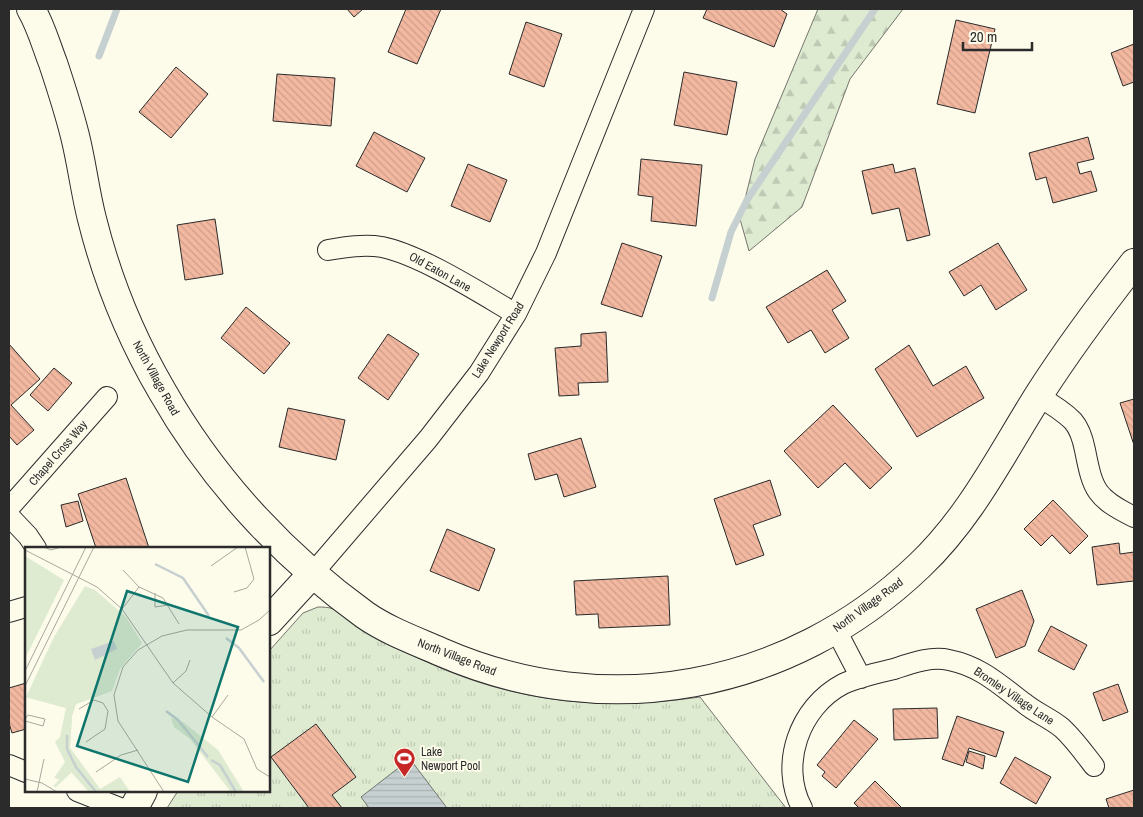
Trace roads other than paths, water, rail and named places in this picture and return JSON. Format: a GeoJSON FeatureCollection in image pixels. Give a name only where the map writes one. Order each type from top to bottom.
{"type":"FeatureCollection","features":[{"type":"Feature","properties":{"kind":"street","name":"North Village Road"},"geometry":{"type":"LineString","coordinates":[[31,9],[38,22],[63,92],[76,137],[92,221],[110,277],[133,335],[161,390],[198,448],[227,486],[269,532],[313,573],[367,617],[390,630],[472,665],[520,680],[569,688],[633,690],[671,687],[721,677],[777,659],[836,630],[884,597],[921,565],[955,527],[981,491],[1038,396],[1088,322],[1134,263]]}},
{"type":"Feature","properties":{"kind":"street","name":"Lake Newport Road"},"geometry":{"type":"LineString","coordinates":[[270,620],[313,573],[428,439],[479,373],[516,314],[546,253],[644,9]]}},
{"type":"Feature","properties":{"kind":"street","name":"Old Eaton Lane"},"geometry":{"type":"LineString","coordinates":[[328,250],[354,246],[380,247],[405,253],[516,314]]}},
{"type":"Feature","properties":{"kind":"street"},"geometry":{"type":"LineString","coordinates":[[1038,396],[1073,422],[1082,437],[1090,476],[1098,492],[1108,504],[1134,517]]}},
{"type":"Feature","properties":{"kind":"street","name":"Chapel Cross Way"},"geometry":{"type":"LineString","coordinates":[[9,508],[108,397]]}},
{"type":"Feature","properties":{"kind":"street"},"geometry":{"type":"LineString","coordinates":[[9,516],[28,536],[35,547]]}},
{"type":"Feature","properties":{"kind":"street"},"geometry":{"type":"LineString","coordinates":[[9,612],[25,606]]}},
{"type":"Feature","properties":{"kind":"street"},"geometry":{"type":"LineString","coordinates":[[836,630],[861,678]]}},
{"type":"Feature","properties":{"kind":"street","name":"Bromley Village Lane"},"geometry":{"type":"LineString","coordinates":[[802,808],[797,798],[793,776],[793,754],[799,733],[809,714],[827,696],[843,684],[925,659],[947,659],[969,665],[992,678],[1026,705],[1061,728],[1094,766]]}},
{"type":"Feature","properties":{"kind":"street"},"geometry":{"type":"LineString","coordinates":[[9,765],[25,772]]}},
{"type":"Feature","properties":{"kind":"street"},"geometry":{"type":"LineString","coordinates":[[80,792],[120,808]]}},
{"type":"Feature","properties":{"kind":"street"},"geometry":{"type":"LineString","coordinates":[[134,808],[142,792]]}},
{"type":"Feature","properties":{"kind":"waterway"},"geometry":{"type":"LineString","coordinates":[[99,56],[117,9]]}},
{"type":"Feature","properties":{"kind":"waterway"},"geometry":{"type":"LineString","coordinates":[[712,298],[731,232],[747,200],[875,9]]}},
{"type":"Feature","properties":{"kind":"place","name":"Lake Newport Pool"},"geometry":{"type":"Point","coordinates":[405,778]}}]}
